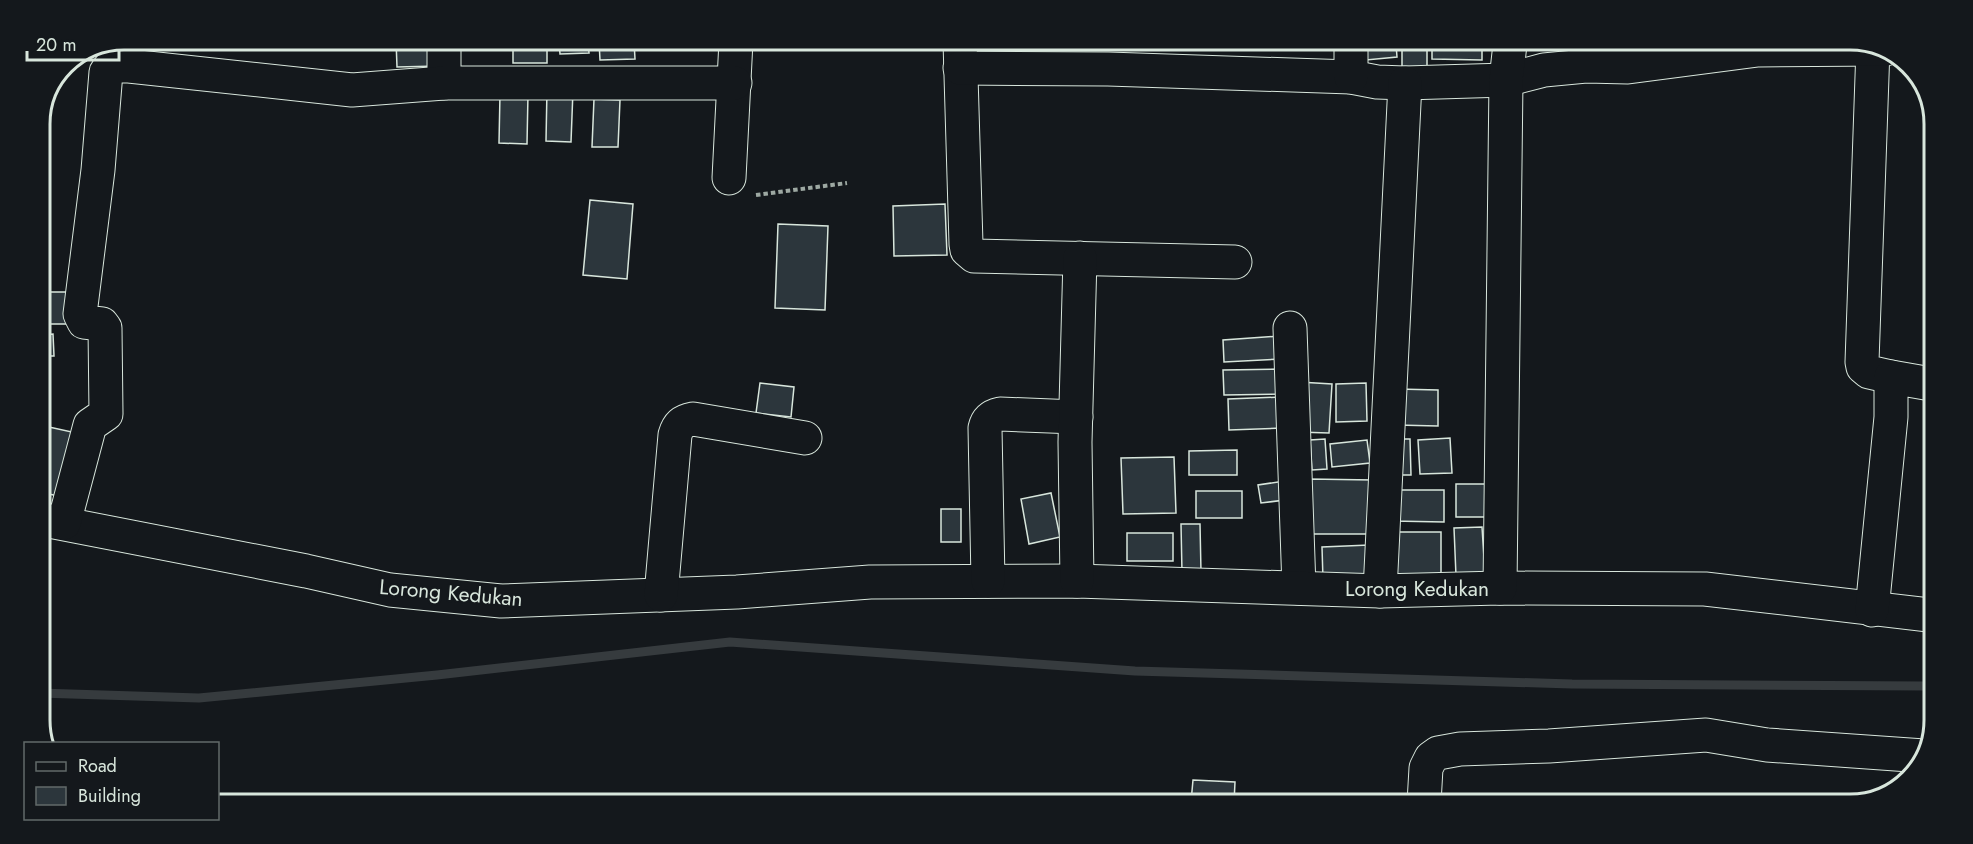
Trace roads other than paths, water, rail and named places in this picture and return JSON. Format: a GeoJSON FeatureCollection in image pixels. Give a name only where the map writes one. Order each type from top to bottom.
{"type":"FeatureCollection","features":[{"type":"Feature","properties":{"kind":"street"},"geometry":{"type":"LineString","coordinates":[[444,49],[444,83]]}},
{"type":"Feature","properties":{"kind":"street"},"geometry":{"type":"LineString","coordinates":[[729,178],[736,49]]}},
{"type":"Feature","properties":{"kind":"street"},"geometry":{"type":"LineString","coordinates":[[1351,49],[1351,77]]}},
{"type":"Feature","properties":{"kind":"street"},"geometry":{"type":"LineString","coordinates":[[1500,588],[1506,80],[1509,49]]}},
{"type":"Feature","properties":{"kind":"street"},"geometry":{"type":"LineString","coordinates":[[1235,262],[974,256],[967,250],[960,55],[1104,56],[1405,83],[1506,80],[1544,70],[1586,66],[1628,67],[1758,50],[1851,49]]}},
{"type":"Feature","properties":{"kind":"street"},"geometry":{"type":"LineString","coordinates":[[1879,55],[1862,362],[1863,368],[1869,372],[1923,383]]}},
{"type":"Feature","properties":{"kind":"street"},"geometry":{"type":"LineString","coordinates":[[52,521],[90,425],[106,414],[105,328],[102,324],[84,322],[80,314],[98,170],[106,72],[111,66],[352,90],[444,83],[735,83]]}},
{"type":"Feature","properties":{"kind":"street"},"geometry":{"type":"LineString","coordinates":[[1380,591],[1405,83]]}},
{"type":"Feature","properties":{"kind":"street"},"geometry":{"type":"LineString","coordinates":[[1077,581],[1076,417],[1080,258]]}},
{"type":"Feature","properties":{"kind":"street"},"geometry":{"type":"LineString","coordinates":[[1290,328],[1299,588]]}},
{"type":"Feature","properties":{"kind":"street"},"geometry":{"type":"LineString","coordinates":[[1872,610],[1891,417],[1892,377]]}},
{"type":"Feature","properties":{"kind":"street"},"geometry":{"type":"LineString","coordinates":[[988,581],[986,422],[992,416],[1000,414],[1076,417]]}},
{"type":"Feature","properties":{"kind":"street"},"geometry":{"type":"LineString","coordinates":[[661,595],[675,435],[678,426],[686,420],[693,419],[805,438]]}},
{"type":"Feature","properties":{"kind":"street","name":"Lorong Kedukan"},"geometry":{"type":"LineString","coordinates":[[52,521],[306,571],[390,590],[501,601],[661,595],[870,582],[1077,581],[1380,591],[1500,588],[1705,589],[1924,615]]}},
{"type":"Feature","properties":{"kind":"street"},"geometry":{"type":"LineString","coordinates":[[1425,794],[1426,768],[1431,758],[1438,753],[1460,749],[1549,746],[1706,735],[1767,744],[1915,755]]}},
{"type":"Feature","properties":{"kind":"waterway"},"geometry":{"type":"LineString","coordinates":[[50,693],[199,698],[437,675],[730,642],[1135,671],[1572,684],[1924,686]]}}]}
